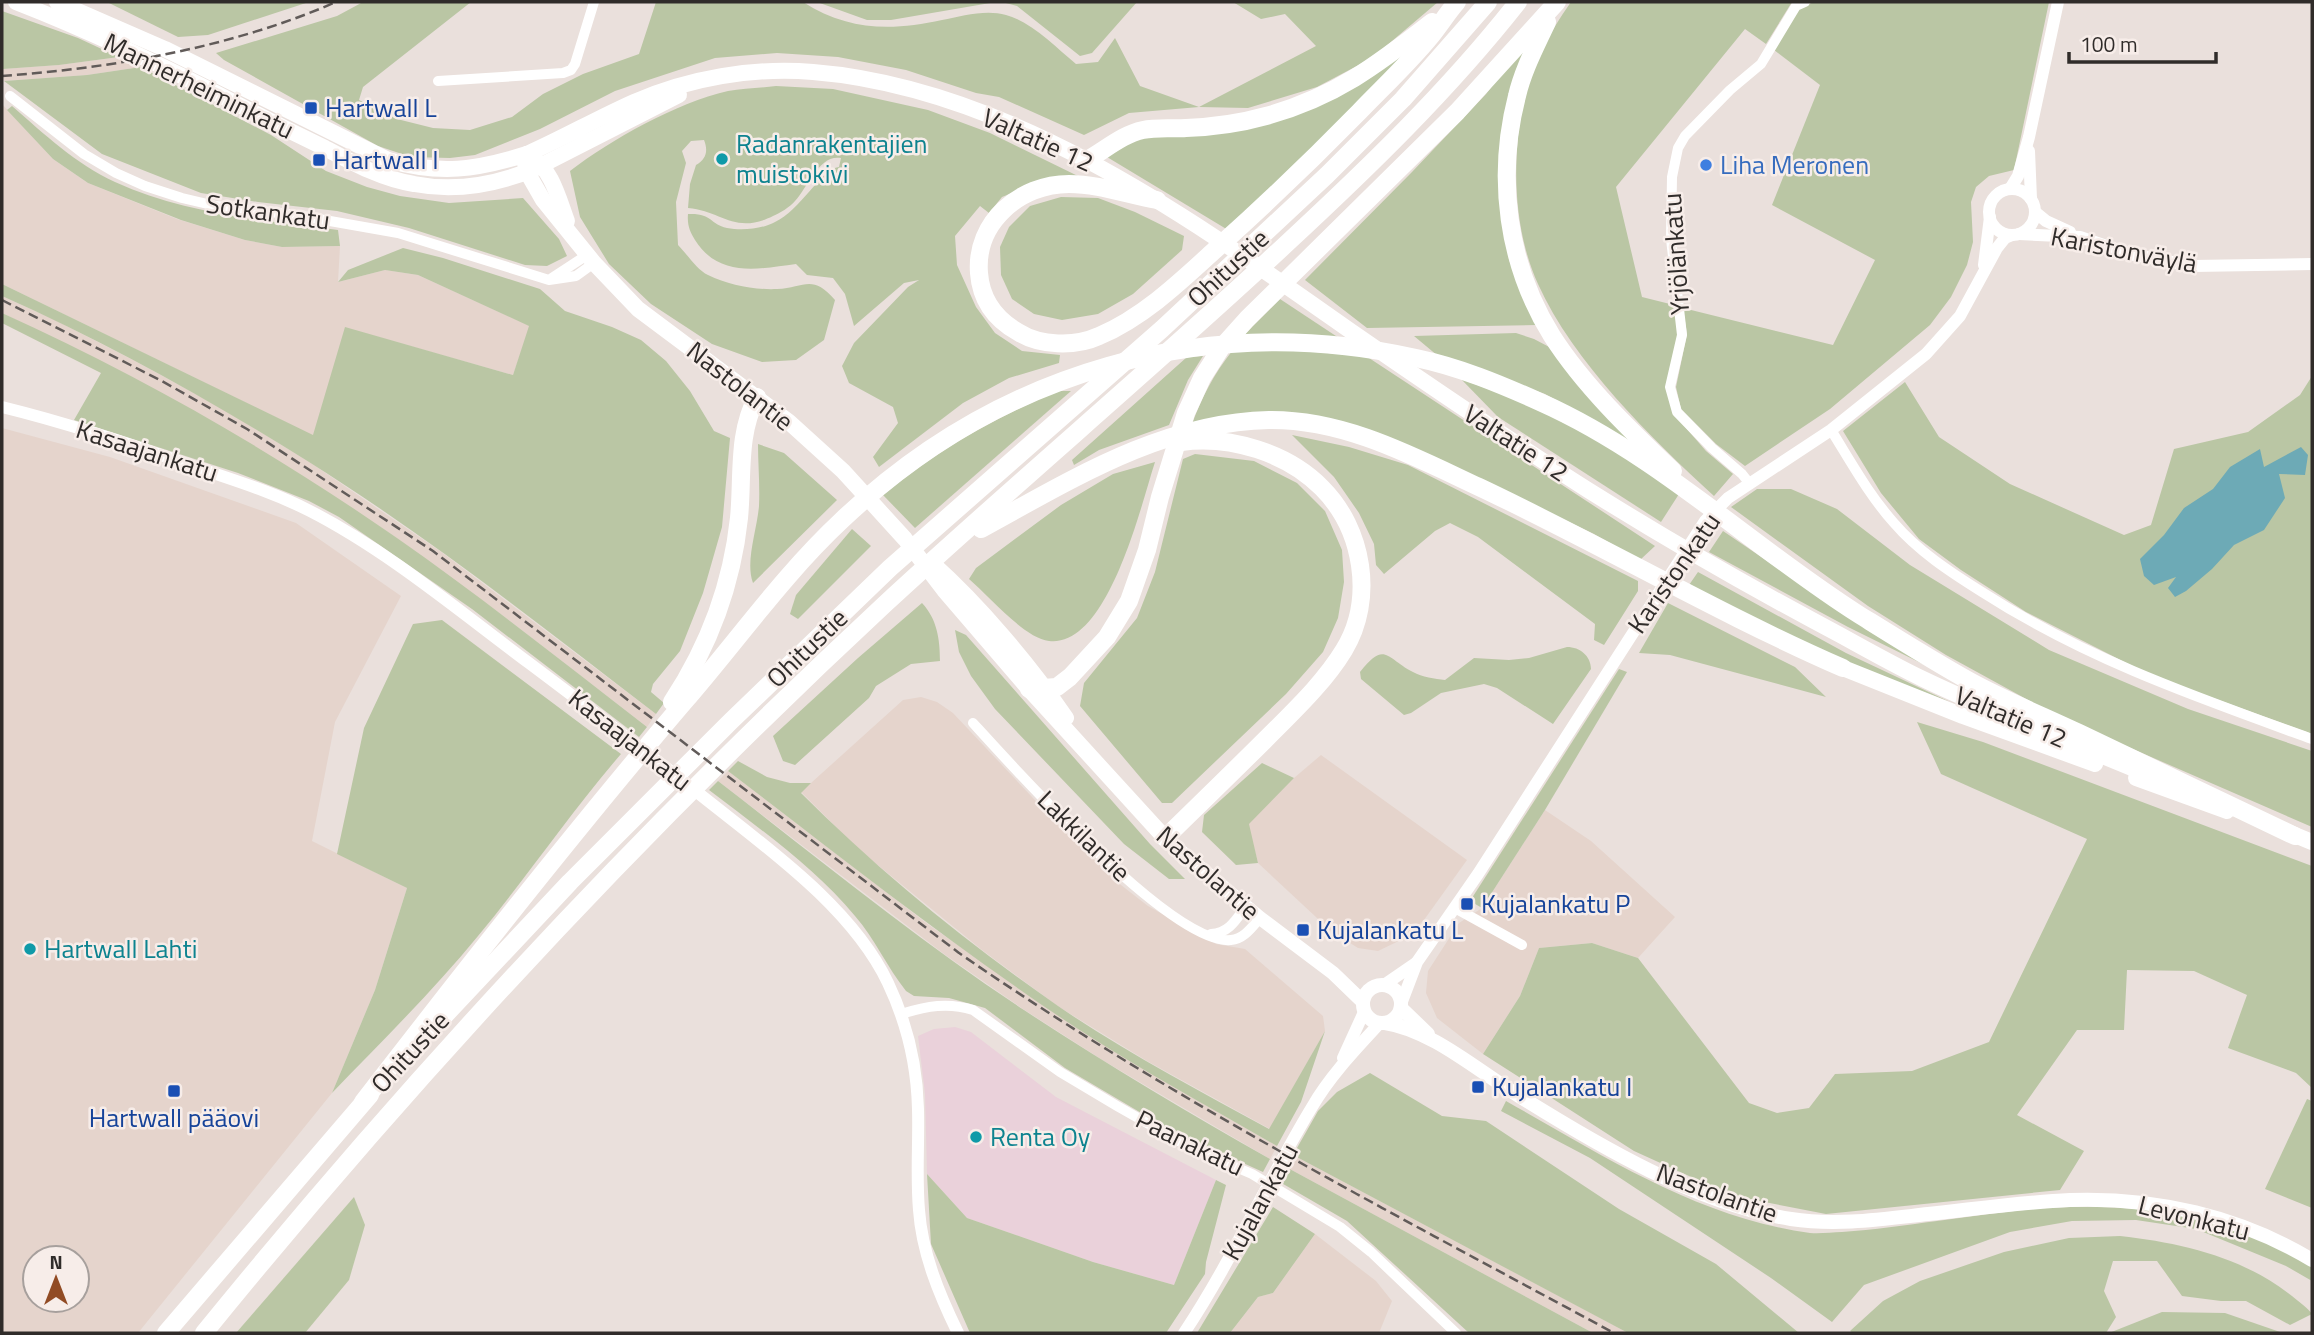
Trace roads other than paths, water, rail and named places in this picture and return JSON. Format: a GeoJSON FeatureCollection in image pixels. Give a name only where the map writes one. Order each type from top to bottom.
{"type":"FeatureCollection","features":[{"type":"Feature","properties":{"kind":"highway","name":"Ohitustie"},"geometry":{"type":"LineString","coordinates":[[166,1333],[363,1102],[647,803],[890,568],[1162,329],[1326,175],[1403,99],[1488,2]]}},
{"type":"Feature","properties":{"kind":"highway","name":"Ohitustie"},"geometry":{"type":"LineString","coordinates":[[204,1333],[452,1046],[665,819],[907,584],[1186,337],[1344,190],[1423,112],[1518,2]]}},
{"type":"Feature","properties":{"kind":"highway"},"geometry":{"type":"LineString","coordinates":[[1087,159],[1128,135],[1142,130],[1242,121],[1264,117],[1317,99],[1379,64],[1455,3]]}},
{"type":"Feature","properties":{"kind":"highway"},"geometry":{"type":"LineString","coordinates":[[1157,200],[1094,186],[1067,184],[1044,187],[1016,200],[993,220],[983,238],[980,283],[992,311],[1004,324],[1022,335],[1056,343],[1073,343],[1096,338],[1124,325],[1185,276],[1268,202],[1395,75],[1432,35],[1455,3]]}},
{"type":"Feature","properties":{"kind":"highway"},"geometry":{"type":"LineString","coordinates":[[1555,4],[1521,83],[1510,125],[1505,162],[1506,197],[1511,233],[1533,301],[1553,337],[1586,380],[1645,444],[1703,500],[1850,609],[1973,683],[2304,839]]}},
{"type":"Feature","properties":{"kind":"highway"},"geometry":{"type":"LineString","coordinates":[[1037,689],[1057,687],[1076,671],[1107,637],[1129,601],[1147,550],[1186,413],[1220,348],[1457,112],[1555,4]]}},
{"type":"Feature","properties":{"kind":"highway"},"geometry":{"type":"LineString","coordinates":[[363,1102],[687,690],[838,522],[924,451],[955,431],[1029,393],[1140,357],[1215,345],[1336,345],[1420,358],[1464,371],[1544,403],[1703,500]]}},
{"type":"Feature","properties":{"kind":"highway"},"geometry":{"type":"LineString","coordinates":[[687,690],[728,579],[738,519],[743,441],[747,418],[757,397]]}},
{"type":"Feature","properties":{"kind":"highway"},"geometry":{"type":"LineString","coordinates":[[953,545],[1070,480],[1139,448],[1189,441],[1269,420],[1322,425],[1430,464],[1548,519],[1774,638],[1843,668]]}},
{"type":"Feature","properties":{"kind":"highway"},"geometry":{"type":"LineString","coordinates":[[1165,838],[1324,677],[1345,648],[1359,601],[1361,573],[1357,545],[1334,500],[1296,465],[1209,434]]}},
{"type":"Feature","properties":{"kind":"main road","name":"Mannerheiminkatu"},"geometry":{"type":"LineString","coordinates":[[16,2],[107,40],[346,159],[395,180],[429,186],[465,187],[501,182],[542,165]]}},
{"type":"Feature","properties":{"kind":"main road","name":"Mannerheiminkatu"},"geometry":{"type":"LineString","coordinates":[[57,2],[134,35],[362,149],[407,166],[447,171],[469,169],[527,154],[559,139]]}},
{"type":"Feature","properties":{"kind":"main road","name":"Valtatie 12"},"geometry":{"type":"LineString","coordinates":[[559,139],[633,102],[671,88],[750,73],[809,72],[874,81],[950,102],[1035,135],[1087,159],[1157,200],[1482,421],[1715,568],[1919,677],[1976,704],[2304,839]]}},
{"type":"Feature","properties":{"kind":"main road","name":"Valtatie 12"},"geometry":{"type":"LineString","coordinates":[[542,165],[654,107],[724,77]]}},
{"type":"Feature","properties":{"kind":"main road","name":"Nastolantie"},"geometry":{"type":"LineString","coordinates":[[527,154],[542,165],[573,236]]}},
{"type":"Feature","properties":{"kind":"main road"},"geometry":{"type":"LineString","coordinates":[[527,154],[527,172]]}},
{"type":"Feature","properties":{"kind":"main road","name":"Nastolantie"},"geometry":{"type":"LineString","coordinates":[[527,172],[543,200],[591,259],[638,309],[789,422],[844,471],[905,539],[944,590],[1037,689],[1127,799],[1165,838],[1260,918],[1333,973],[1363,1007]]}},
{"type":"Feature","properties":{"kind":"main road"},"geometry":{"type":"LineString","coordinates":[[1843,668],[1963,716],[2304,839]]}},
{"type":"Feature","properties":{"kind":"main road","name":"Nastolantie"},"geometry":{"type":"LineString","coordinates":[[1333,973],[1378,986]]}},
{"type":"Feature","properties":{"kind":"main road"},"geometry":{"type":"LineString","coordinates":[[1378,986],[1398,994],[1401,1006],[1397,1016],[1382,1023],[1370,1020],[1363,1007],[1364,995],[1378,986]]}},
{"type":"Feature","properties":{"kind":"main road","name":"Nastolantie"},"geometry":{"type":"LineString","coordinates":[[1401,1006],[1440,1045]]}},
{"type":"Feature","properties":{"kind":"main road","name":"Nastolantie"},"geometry":{"type":"LineString","coordinates":[[1382,1023],[1396,1025],[1440,1045],[1518,1096],[1644,1167],[1691,1189],[1757,1212],[1821,1222],[1860,1221],[2069,1200]]}},
{"type":"Feature","properties":{"kind":"main road","name":"Levonkatu"},"geometry":{"type":"LineString","coordinates":[[2069,1200],[2156,1203],[2193,1212],[2256,1232],[2289,1246],[2312,1260]]}},
{"type":"Feature","properties":{"kind":"street"},"geometry":{"type":"LineString","coordinates":[[438,80],[563,73],[571,70],[594,2]]}},
{"type":"Feature","properties":{"kind":"street","name":"Yrjölänkatu"},"geometry":{"type":"LineString","coordinates":[[1749,484],[1742,474],[1677,412],[1670,387],[1682,335],[1671,239],[1672,177],[1678,148],[1685,136],[1730,90],[1761,64],[1796,6],[1805,2]]}},
{"type":"Feature","properties":{"kind":"street"},"geometry":{"type":"LineString","coordinates":[[1982,276],[1992,202],[1996,196],[2010,189],[2018,176],[2058,2]]}},
{"type":"Feature","properties":{"kind":"street","name":"Sotkankatu"},"geometry":{"type":"LineString","coordinates":[[10,96],[84,154],[116,173],[145,186],[216,206],[296,215],[398,233],[549,280],[591,259]]}},
{"type":"Feature","properties":{"kind":"street"},"geometry":{"type":"LineString","coordinates":[[1990,218],[1998,230],[2015,234],[2031,226],[2033,206],[2029,136]]}},
{"type":"Feature","properties":{"kind":"street"},"geometry":{"type":"LineString","coordinates":[[2010,189],[2022,191],[2046,221],[2080,236]]}},
{"type":"Feature","properties":{"kind":"street","name":"Karistonkatu"},"geometry":{"type":"LineString","coordinates":[[1401,1006],[1417,962],[1455,908],[1704,520],[1728,498],[1830,430],[1926,354],[1960,316],[2000,243],[2015,234]]}},
{"type":"Feature","properties":{"kind":"street","name":"Karistonväylä"},"geometry":{"type":"LineString","coordinates":[[2015,234],[2080,236],[2130,254],[2193,266],[2312,264]]}},
{"type":"Feature","properties":{"kind":"street","name":"Kasaajankatu"},"geometry":{"type":"LineString","coordinates":[[2,407],[120,441],[279,498],[317,515],[369,547],[609,722],[820,893],[862,940],[887,980],[901,1014],[914,1059],[917,1085],[918,1186],[922,1235],[930,1268],[958,1333]]}},
{"type":"Feature","properties":{"kind":"street"},"geometry":{"type":"LineString","coordinates":[[1830,430],[1894,524],[1949,571],[2006,608],[2072,645],[2133,673],[2312,739]]}},
{"type":"Feature","properties":{"kind":"street","name":"Lakkilantie"},"geometry":{"type":"LineString","coordinates":[[973,723],[1080,837],[1155,903],[1207,934],[1229,941],[1238,939],[1260,918]]}},
{"type":"Feature","properties":{"kind":"street"},"geometry":{"type":"LineString","coordinates":[[1207,934],[1221,934],[1231,926],[1246,906]]}},
{"type":"Feature","properties":{"kind":"street"},"geometry":{"type":"LineString","coordinates":[[1455,908],[1522,945]]}},
{"type":"Feature","properties":{"kind":"street","name":"Karistonkatu"},"geometry":{"type":"LineString","coordinates":[[1378,986],[1417,962]]}},
{"type":"Feature","properties":{"kind":"street","name":"Paanakatu"},"geometry":{"type":"LineString","coordinates":[[901,1014],[943,1004],[973,1010],[1060,1072],[1117,1106],[1191,1148],[1252,1174],[1340,1227],[1371,1252],[1456,1333]]}},
{"type":"Feature","properties":{"kind":"street","name":"Kujalankatu"},"geometry":{"type":"LineString","coordinates":[[1337,1071],[1363,1007]]}},
{"type":"Feature","properties":{"kind":"street","name":"Kujalankatu"},"geometry":{"type":"LineString","coordinates":[[1184,1333],[1205,1301],[1312,1107],[1337,1071],[1382,1023]]}},
{"type":"Feature","properties":{"kind":"water"},"geometry":{"type":"Polygon","coordinates":[[[2301,447],[2308,455],[2305,475],[2279,474],[2285,498],[2264,530],[2234,545],[2212,569],[2175,597],[2168,588],[2176,577],[2154,585],[2144,576],[2140,559],[2164,535],[2184,508],[2213,489],[2230,467],[2260,449],[2264,467],[2301,447]]]}},
{"type":"Feature","properties":{"kind":"railway"},"geometry":{"type":"LineString","coordinates":[[2,76],[87,67],[172,53],[256,31],[336,2]]}},
{"type":"Feature","properties":{"kind":"railway"},"geometry":{"type":"LineString","coordinates":[[2,300],[160,380],[247,429],[433,551],[959,953],[1038,1006],[1281,1152],[1614,1333]]}},
{"type":"Feature","properties":{"kind":"place","name":"Hartwall L"},"geometry":{"type":"Point","coordinates":[311,108]}},
{"type":"Feature","properties":{"kind":"place","name":"Radanrakentajien muistokivi"},"geometry":{"type":"Point","coordinates":[722,159]}},
{"type":"Feature","properties":{"kind":"place","name":"Hartwall I"},"geometry":{"type":"Point","coordinates":[319,160]}},
{"type":"Feature","properties":{"kind":"place","name":"Liha Meronen"},"geometry":{"type":"Point","coordinates":[1706,165]}},
{"type":"Feature","properties":{"kind":"place","name":"Kujalankatu P"},"geometry":{"type":"Point","coordinates":[1467,904]}},
{"type":"Feature","properties":{"kind":"place","name":"Kujalankatu L"},"geometry":{"type":"Point","coordinates":[1303,930]}},
{"type":"Feature","properties":{"kind":"place","name":"Hartwall Lahti"},"geometry":{"type":"Point","coordinates":[30,949]}},
{"type":"Feature","properties":{"kind":"place","name":"Kujalankatu I"},"geometry":{"type":"Point","coordinates":[1478,1087]}},
{"type":"Feature","properties":{"kind":"place","name":"Hartwall pääovi"},"geometry":{"type":"Point","coordinates":[174,1091]}},
{"type":"Feature","properties":{"kind":"place","name":"Renta Oy"},"geometry":{"type":"Point","coordinates":[976,1137]}}]}
